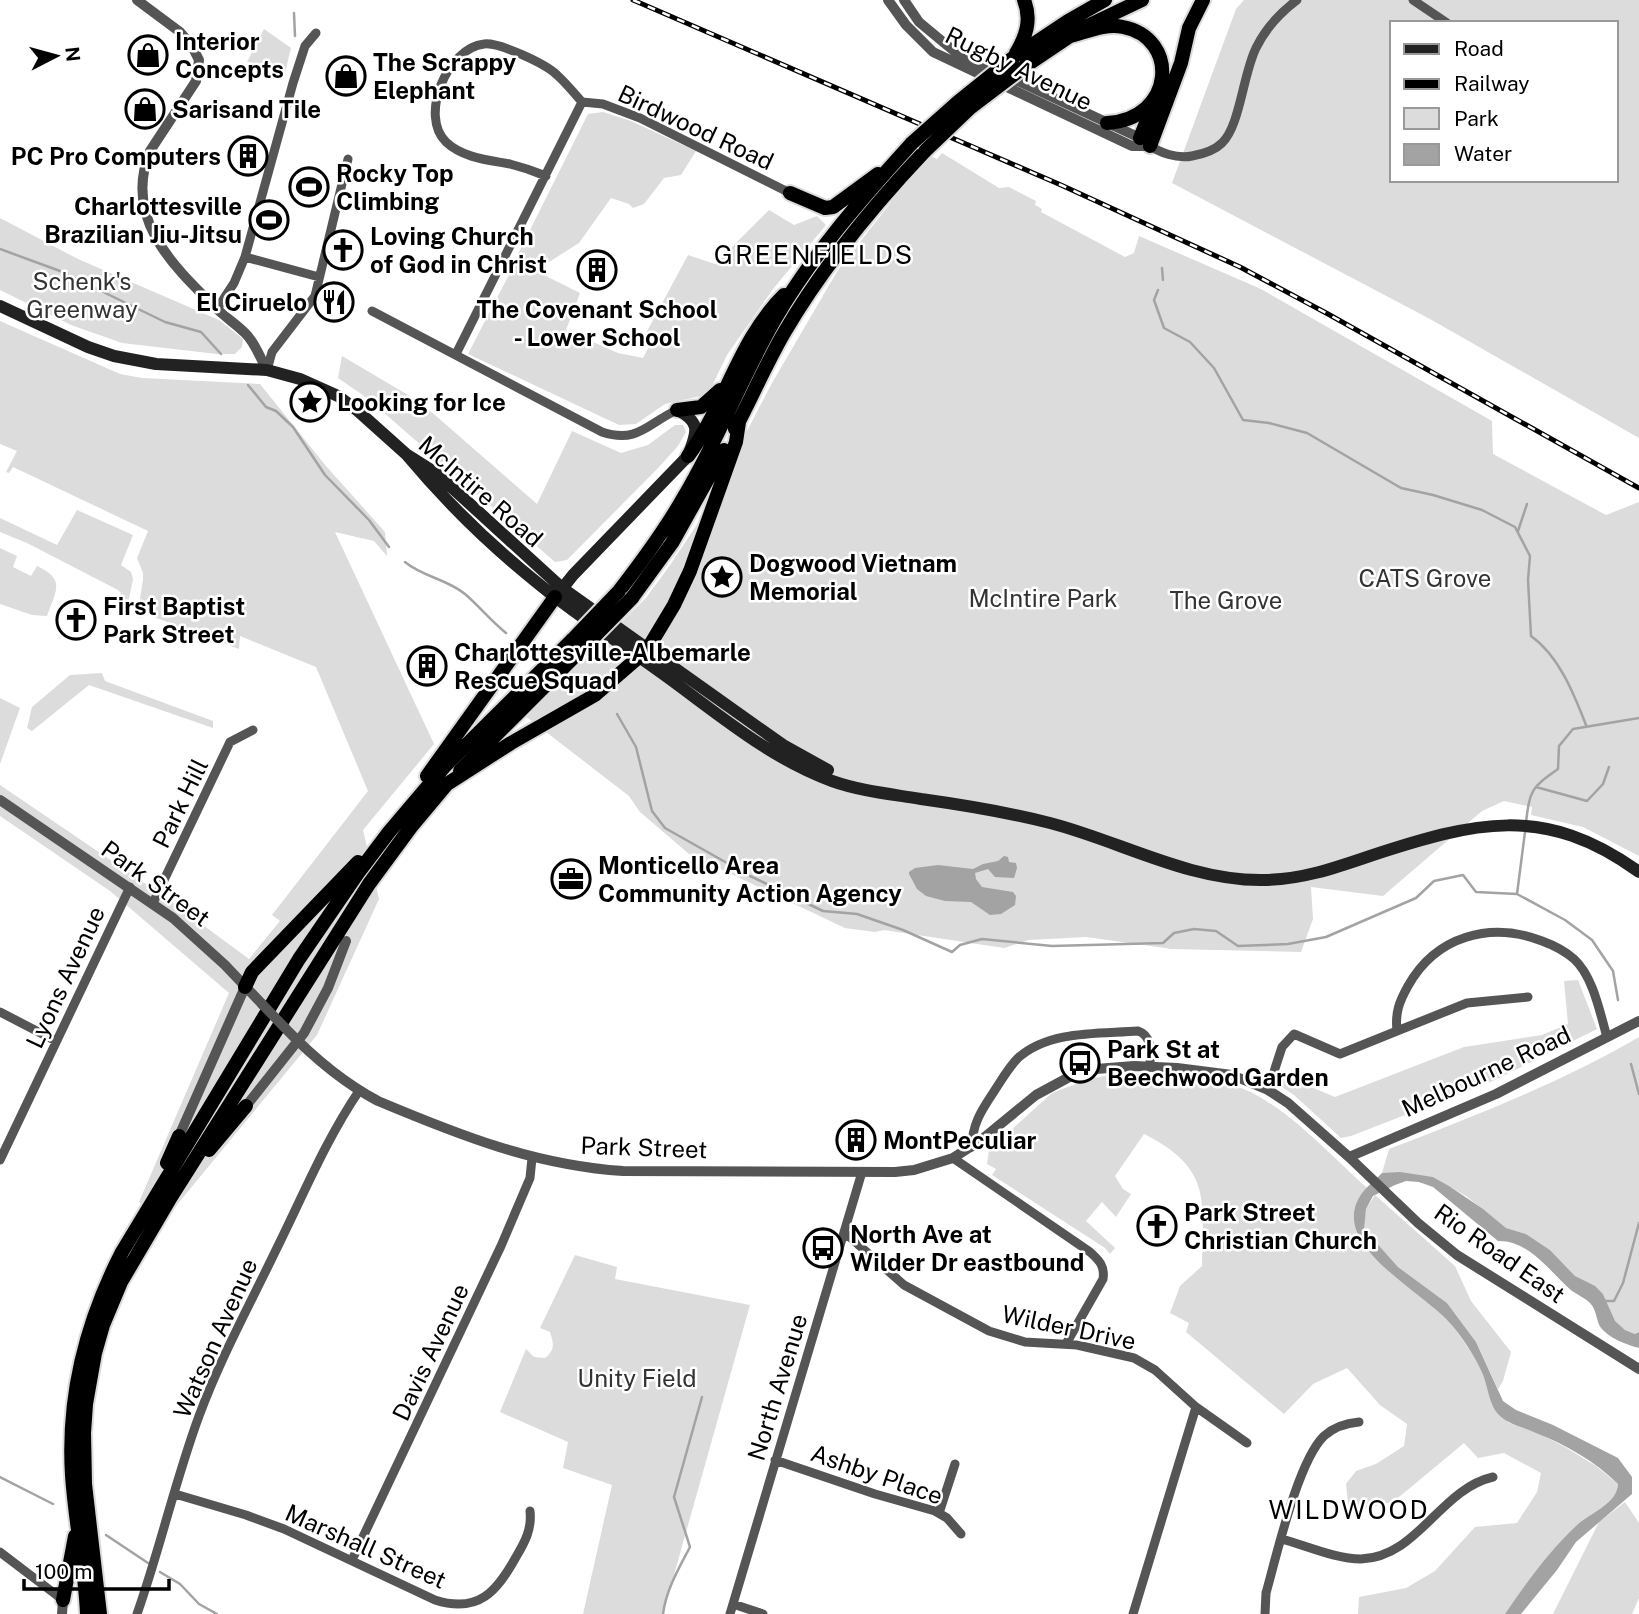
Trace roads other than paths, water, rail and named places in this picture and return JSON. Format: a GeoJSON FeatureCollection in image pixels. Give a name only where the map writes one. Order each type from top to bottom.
{"type":"FeatureCollection","features":[{"type":"Feature","properties":{"kind":"highway"},"geometry":{"type":"LineString","coordinates":[[1019,62],[1028,25],[1024,0]]}},
{"type":"Feature","properties":{"kind":"highway"},"geometry":{"type":"LineString","coordinates":[[790,193],[825,208],[833,207],[962,115],[1019,62],[1069,21],[1105,0]]}},
{"type":"Feature","properties":{"kind":"highway"},"geometry":{"type":"LineString","coordinates":[[97,1612],[84,1461],[85,1414],[90,1376],[103,1325],[116,1293],[171,1197],[369,884],[447,784],[672,543],[739,422],[783,334],[810,290],[918,147],[966,96],[1019,62],[1142,0]]}},
{"type":"Feature","properties":{"kind":"highway"},"geometry":{"type":"LineString","coordinates":[[1145,142],[1181,63],[1189,28],[1203,0]]}},
{"type":"Feature","properties":{"kind":"highway"},"geometry":{"type":"LineString","coordinates":[[1070,36],[1114,26],[1135,31],[1145,37],[1157,53],[1162,75],[1145,142]]}},
{"type":"Feature","properties":{"kind":"highway"},"geometry":{"type":"LineString","coordinates":[[1107,123],[1135,116],[1152,103],[1158,94]]}},
{"type":"Feature","properties":{"kind":"highway"},"geometry":{"type":"LineString","coordinates":[[625,594],[686,494],[755,356],[800,279],[846,219],[896,161]]}},
{"type":"Feature","properties":{"kind":"highway"},"geometry":{"type":"LineString","coordinates":[[688,456],[704,432],[766,312],[800,279]]}},
{"type":"Feature","properties":{"kind":"highway"},"geometry":{"type":"LineString","coordinates":[[677,410],[701,407],[709,402],[737,366]]}},
{"type":"Feature","properties":{"kind":"highway"},"geometry":{"type":"LineString","coordinates":[[447,784],[511,743],[595,695],[643,654],[674,605],[690,571],[736,442],[739,422]]}},
{"type":"Feature","properties":{"kind":"highway"},"geometry":{"type":"LineString","coordinates":[[407,811],[438,758],[559,592]]}},
{"type":"Feature","properties":{"kind":"highway"},"geometry":{"type":"LineString","coordinates":[[245,987],[252,972],[389,832],[467,742],[578,644]]}},
{"type":"Feature","properties":{"kind":"highway"},"geometry":{"type":"LineString","coordinates":[[97,1612],[77,1528],[71,1442],[72,1412],[80,1360],[96,1308],[108,1279],[145,1214],[299,960],[389,832]]}},
{"type":"Feature","properties":{"kind":"highway"},"geometry":{"type":"LineString","coordinates":[[346,941],[369,884]]}},
{"type":"Feature","properties":{"kind":"highway"},"geometry":{"type":"LineString","coordinates":[[171,1197],[246,1106]]}},
{"type":"Feature","properties":{"kind":"highway"},"geometry":{"type":"LineString","coordinates":[[145,1214],[179,1136]]}},
{"type":"Feature","properties":{"kind":"highway"},"geometry":{"type":"LineString","coordinates":[[63,1607],[70,1554],[77,1528]]}},
{"type":"Feature","properties":{"kind":"main road","name":"McIntire Road"},"geometry":{"type":"LineString","coordinates":[[0,306],[88,347],[114,356],[156,363],[267,370],[300,379],[338,396],[406,454],[492,545],[643,654],[769,750],[831,780],[1051,823],[1199,872],[1241,879],[1288,879],[1438,834],[1509,824],[1558,830],[1594,844],[1639,872]]}},
{"type":"Feature","properties":{"kind":"main road"},"geometry":{"type":"LineString","coordinates":[[559,592],[688,456],[696,432],[695,425],[690,416],[677,410]]}},
{"type":"Feature","properties":{"kind":"street"},"geometry":{"type":"LineString","coordinates":[[137,0],[180,32],[192,46],[199,66],[196,81],[145,162],[142,189],[145,214],[156,241],[217,309],[249,337],[267,370]]}},
{"type":"Feature","properties":{"kind":"street","name":"Rugby Avenue"},"geometry":{"type":"LineString","coordinates":[[888,0],[906,25],[933,52],[1132,146],[1145,142]]}},
{"type":"Feature","properties":{"kind":"street","name":"Rugby Avenue"},"geometry":{"type":"LineString","coordinates":[[904,0],[919,22],[948,47],[1145,142]]}},
{"type":"Feature","properties":{"kind":"street"},"geometry":{"type":"LineString","coordinates":[[1145,142],[1176,156],[1186,157],[1209,151],[1223,142],[1235,121],[1246,71],[1255,49],[1274,22],[1297,0]]}},
{"type":"Feature","properties":{"kind":"street"},"geometry":{"type":"LineString","coordinates":[[1413,0],[1444,21]]}},
{"type":"Feature","properties":{"kind":"street"},"geometry":{"type":"LineString","coordinates":[[217,309],[234,283],[245,257],[293,83],[306,46],[316,33]]}},
{"type":"Feature","properties":{"kind":"street"},"geometry":{"type":"LineString","coordinates":[[456,354],[546,176],[582,102],[556,74],[544,66],[496,45],[472,47],[444,74],[435,120],[437,130],[446,143],[482,160],[512,164],[546,176]]}},
{"type":"Feature","properties":{"kind":"street","name":"Birdwood Road"},"geometry":{"type":"LineString","coordinates":[[582,102],[603,104],[640,118],[790,193]]}},
{"type":"Feature","properties":{"kind":"street"},"geometry":{"type":"LineString","coordinates":[[267,370],[272,352],[315,296],[348,159]]}},
{"type":"Feature","properties":{"kind":"street"},"geometry":{"type":"LineString","coordinates":[[245,257],[319,277]]}},
{"type":"Feature","properties":{"kind":"street"},"geometry":{"type":"LineString","coordinates":[[372,311],[614,436],[639,433],[677,410]]}},
{"type":"Feature","properties":{"kind":"street","name":"Park Hill"},"geometry":{"type":"LineString","coordinates":[[153,903],[230,741],[253,730]]}},
{"type":"Feature","properties":{"kind":"street","name":"Park Street"},"geometry":{"type":"LineString","coordinates":[[0,800],[153,903],[200,940],[298,1041],[328,1069],[359,1091],[410,1114],[532,1158],[583,1168],[623,1171],[914,1170],[953,1158],[972,1147],[1052,1085],[1096,1069],[1114,1066],[1150,1066],[1232,1075],[1268,1090],[1288,1103],[1349,1157]]}},
{"type":"Feature","properties":{"kind":"street","name":"Lyons Avenue"},"geometry":{"type":"LineString","coordinates":[[0,1160],[130,887]]}},
{"type":"Feature","properties":{"kind":"street"},"geometry":{"type":"LineString","coordinates":[[1397,1031],[1395,1017],[1398,1005],[1418,969],[1448,945],[1471,935],[1493,932],[1521,933],[1553,945],[1576,960],[1593,988],[1607,1037]]}},
{"type":"Feature","properties":{"kind":"street"},"geometry":{"type":"LineString","coordinates":[[246,1106],[298,1041],[318,1009],[346,941]]}},
{"type":"Feature","properties":{"kind":"street"},"geometry":{"type":"LineString","coordinates":[[179,1136],[245,987]]}},
{"type":"Feature","properties":{"kind":"street"},"geometry":{"type":"LineString","coordinates":[[1268,1090],[1282,1047],[1294,1034],[1340,1054],[1467,1003],[1528,997]]}},
{"type":"Feature","properties":{"kind":"street"},"geometry":{"type":"LineString","coordinates":[[0,1012],[56,1041]]}},
{"type":"Feature","properties":{"kind":"street","name":"Melbourne Road"},"geometry":{"type":"LineString","coordinates":[[1349,1157],[1496,1094],[1639,1021]]}},
{"type":"Feature","properties":{"kind":"street"},"geometry":{"type":"LineString","coordinates":[[972,1147],[974,1125],[978,1116],[1010,1067],[1034,1047],[1056,1039],[1138,1031],[1149,1041],[1150,1066]]}},
{"type":"Feature","properties":{"kind":"street","name":"Watson Avenue"},"geometry":{"type":"LineString","coordinates":[[137,1614],[198,1417],[240,1323],[317,1166],[359,1091]]}},
{"type":"Feature","properties":{"kind":"street","name":"Rio Road East"},"geometry":{"type":"LineString","coordinates":[[1349,1157],[1405,1211],[1457,1255],[1639,1368]]}},
{"type":"Feature","properties":{"kind":"street","name":"Davis Avenue"},"geometry":{"type":"LineString","coordinates":[[352,1560],[501,1246],[530,1178],[532,1158]]}},
{"type":"Feature","properties":{"kind":"street"},"geometry":{"type":"LineString","coordinates":[[953,1158],[1090,1252],[1101,1263],[1103,1279],[1066,1345]]}},
{"type":"Feature","properties":{"kind":"street","name":"North Avenue"},"geometry":{"type":"LineString","coordinates":[[732,1609],[862,1172]]}},
{"type":"Feature","properties":{"kind":"street","name":"Wilder Drive"},"geometry":{"type":"LineString","coordinates":[[844,1232],[917,1294],[947,1307],[989,1331],[1024,1342],[1066,1345],[1121,1353],[1134,1358],[1155,1370],[1196,1407],[1247,1443]]}},
{"type":"Feature","properties":{"kind":"street"},"geometry":{"type":"LineString","coordinates":[[1133,1614],[1196,1407]]}},
{"type":"Feature","properties":{"kind":"street"},"geometry":{"type":"LineString","coordinates":[[1265,1614],[1266,1593],[1305,1463],[1327,1433],[1339,1426],[1359,1422]]}},
{"type":"Feature","properties":{"kind":"street","name":"Ashby Place"},"geometry":{"type":"LineString","coordinates":[[775,1460],[939,1513],[961,1534]]}},
{"type":"Feature","properties":{"kind":"street"},"geometry":{"type":"LineString","coordinates":[[939,1513],[955,1464]]}},
{"type":"Feature","properties":{"kind":"street"},"geometry":{"type":"LineString","coordinates":[[1282,1539],[1349,1558],[1374,1557],[1401,1545],[1464,1489],[1493,1477]]}},
{"type":"Feature","properties":{"kind":"street","name":"Marshall Street"},"geometry":{"type":"LineString","coordinates":[[175,1494],[246,1514],[284,1529],[445,1604],[468,1605],[489,1596],[501,1584],[529,1531],[530,1511]]}},
{"type":"Feature","properties":{"kind":"street"},"geometry":{"type":"LineString","coordinates":[[0,1552],[63,1607]]}},
{"type":"Feature","properties":{"kind":"street"},"geometry":{"type":"LineString","coordinates":[[732,1609],[763,1614]]}},
{"type":"Feature","properties":{"kind":"water"},"geometry":{"type":"Polygon","coordinates":[[[1004,856],[1008,857],[1009,862],[1016,863],[1014,878],[995,877],[988,869],[975,873],[982,887],[1013,892],[1016,896],[1015,905],[1001,914],[990,915],[971,902],[945,901],[926,896],[917,889],[909,874],[915,868],[938,865],[973,869],[998,861],[1004,856]]]}},
{"type":"Feature","properties":{"kind":"water"},"geometry":{"type":"Polygon","coordinates":[[[1400,1172],[1433,1177],[1483,1209],[1506,1228],[1526,1234],[1550,1250],[1575,1276],[1595,1286],[1603,1294],[1615,1321],[1625,1330],[1635,1334],[1639,1332],[1639,1348],[1609,1335],[1601,1328],[1590,1303],[1572,1291],[1538,1258],[1520,1246],[1498,1241],[1433,1187],[1406,1181],[1373,1196],[1366,1209],[1364,1229],[1398,1267],[1447,1303],[1476,1342],[1503,1401],[1516,1410],[1553,1425],[1618,1458],[1632,1477],[1632,1494],[1576,1542],[1521,1614],[1505,1614],[1557,1546],[1577,1525],[1608,1503],[1618,1484],[1580,1454],[1502,1418],[1493,1405],[1477,1363],[1455,1329],[1369,1252],[1358,1234],[1354,1215],[1360,1196],[1382,1173],[1400,1172]]]}},
{"type":"Feature","properties":{"kind":"waterway"},"geometry":{"type":"LineString","coordinates":[[294,13],[295,36]]}},
{"type":"Feature","properties":{"kind":"waterway"},"geometry":{"type":"LineString","coordinates":[[0,249],[60,271],[165,322],[201,332],[221,354]]}},
{"type":"Feature","properties":{"kind":"waterway"},"geometry":{"type":"LineString","coordinates":[[1162,268],[1163,280]]}},
{"type":"Feature","properties":{"kind":"waterway"},"geometry":{"type":"LineString","coordinates":[[1158,290],[1154,300],[1164,328],[1190,342],[1214,368],[1243,420],[1269,423],[1307,433],[1401,488],[1482,510],[1515,527],[1530,556],[1528,580],[1531,636],[1558,665],[1586,725]]}},
{"type":"Feature","properties":{"kind":"waterway"},"geometry":{"type":"LineString","coordinates":[[248,385],[266,407],[276,411],[293,427],[325,475],[369,520],[389,547]]}},
{"type":"Feature","properties":{"kind":"waterway"},"geometry":{"type":"LineString","coordinates":[[1518,531],[1527,504]]}},
{"type":"Feature","properties":{"kind":"waterway"},"geometry":{"type":"LineString","coordinates":[[405,562],[458,589],[506,633]]}},
{"type":"Feature","properties":{"kind":"waterway"},"geometry":{"type":"LineString","coordinates":[[617,714],[636,747],[652,811],[665,828],[750,876],[823,911],[857,914],[903,930],[952,952],[960,945],[982,939],[1052,946],[1163,943],[1174,933],[1194,929],[1216,931],[1238,946],[1288,944],[1326,937],[1416,898],[1434,881],[1463,875],[1476,892],[1517,894],[1565,920],[1592,940],[1613,971],[1618,1000]]}},
{"type":"Feature","properties":{"kind":"waterway"},"geometry":{"type":"LineString","coordinates":[[1526,822],[1533,791],[1558,769],[1559,746],[1573,729],[1639,718]]}},
{"type":"Feature","properties":{"kind":"waterway"},"geometry":{"type":"LineString","coordinates":[[1536,787],[1587,801],[1603,784],[1609,767]]}},
{"type":"Feature","properties":{"kind":"waterway"},"geometry":{"type":"LineString","coordinates":[[1517,894],[1525,832]]}},
{"type":"Feature","properties":{"kind":"waterway"},"geometry":{"type":"LineString","coordinates":[[1631,1064],[1639,1094]]}},
{"type":"Feature","properties":{"kind":"waterway"},"geometry":{"type":"LineString","coordinates":[[1605,1301],[1614,1301],[1623,1283],[1639,1223]]}},
{"type":"Feature","properties":{"kind":"waterway"},"geometry":{"type":"LineString","coordinates":[[663,1614],[670,1588],[690,1547],[674,1497],[702,1397]]}},
{"type":"Feature","properties":{"kind":"waterway"},"geometry":{"type":"LineString","coordinates":[[0,1477],[53,1504]]}},
{"type":"Feature","properties":{"kind":"waterway"},"geometry":{"type":"LineString","coordinates":[[106,1535],[148,1563]]}},
{"type":"Feature","properties":{"kind":"waterway"},"geometry":{"type":"LineString","coordinates":[[160,1572],[180,1584],[199,1604],[217,1614]]}},
{"type":"Feature","properties":{"kind":"railway"},"geometry":{"type":"LineString","coordinates":[[633,0],[1061,185],[1240,267],[1639,488]]}},
{"type":"Feature","properties":{"kind":"place","name":"Interior Concepts"},"geometry":{"type":"Point","coordinates":[148,55]}},
{"type":"Feature","properties":{"kind":"place","name":"The Scrappy Elephant"},"geometry":{"type":"Point","coordinates":[346,76]}},
{"type":"Feature","properties":{"kind":"place","name":"Sarisand Tile"},"geometry":{"type":"Point","coordinates":[145,109]}},
{"type":"Feature","properties":{"kind":"place","name":"PC Pro Computers"},"geometry":{"type":"Point","coordinates":[248,156]}},
{"type":"Feature","properties":{"kind":"place","name":"Rocky Top Climbing"},"geometry":{"type":"Point","coordinates":[309,187]}},
{"type":"Feature","properties":{"kind":"place","name":"Charlottesville Brazilian Jiu-Jitsu"},"geometry":{"type":"Point","coordinates":[269,220]}},
{"type":"Feature","properties":{"kind":"place","name":"Loving Church of God in Christ"},"geometry":{"type":"Point","coordinates":[343,250]}},
{"type":"Feature","properties":{"kind":"place","name":"The Covenant School - Lower School"},"geometry":{"type":"Point","coordinates":[597,270]}},
{"type":"Feature","properties":{"kind":"place","name":"El Ciruelo"},"geometry":{"type":"Point","coordinates":[334,302]}},
{"type":"Feature","properties":{"kind":"place","name":"Looking for Ice"},"geometry":{"type":"Point","coordinates":[310,402]}},
{"type":"Feature","properties":{"kind":"place","name":"Dogwood Vietnam Memorial"},"geometry":{"type":"Point","coordinates":[722,577]}},
{"type":"Feature","properties":{"kind":"place","name":"First Baptist Park Street"},"geometry":{"type":"Point","coordinates":[76,620]}},
{"type":"Feature","properties":{"kind":"place","name":"Charlottesville-Albemarle Rescue Squad"},"geometry":{"type":"Point","coordinates":[427,666]}},
{"type":"Feature","properties":{"kind":"place","name":"Monticello Area Community Action Agency"},"geometry":{"type":"Point","coordinates":[571,879]}},
{"type":"Feature","properties":{"kind":"place","name":"Park St at Beechwood Garden"},"geometry":{"type":"Point","coordinates":[1080,1063]}},
{"type":"Feature","properties":{"kind":"place","name":"MontPeculiar"},"geometry":{"type":"Point","coordinates":[856,1140]}},
{"type":"Feature","properties":{"kind":"place","name":"Park Street Christian Church"},"geometry":{"type":"Point","coordinates":[1157,1226]}},
{"type":"Feature","properties":{"kind":"place","name":"North Ave at Wilder Dr eastbound"},"geometry":{"type":"Point","coordinates":[823,1248]}},
{"type":"Feature","properties":{"kind":"district","name":"GREENFIELDS"},"geometry":{"type":"Point","coordinates":[814,254]}},
{"type":"Feature","properties":{"kind":"district","name":"WILDWOOD"},"geometry":{"type":"Point","coordinates":[1349,1509]}},
{"type":"Feature","properties":{"kind":"park label","name":"Schenk's Greenway"},"geometry":{"type":"Point","coordinates":[82,295]}},
{"type":"Feature","properties":{"kind":"park label","name":"CATS Grove"},"geometry":{"type":"Point","coordinates":[1425,578]}},
{"type":"Feature","properties":{"kind":"park label","name":"McIntire Park"},"geometry":{"type":"Point","coordinates":[1043,598]}},
{"type":"Feature","properties":{"kind":"park label","name":"The Grove"},"geometry":{"type":"Point","coordinates":[1226,600]}},
{"type":"Feature","properties":{"kind":"park label","name":"Unity Field"},"geometry":{"type":"Point","coordinates":[637,1378]}}]}
